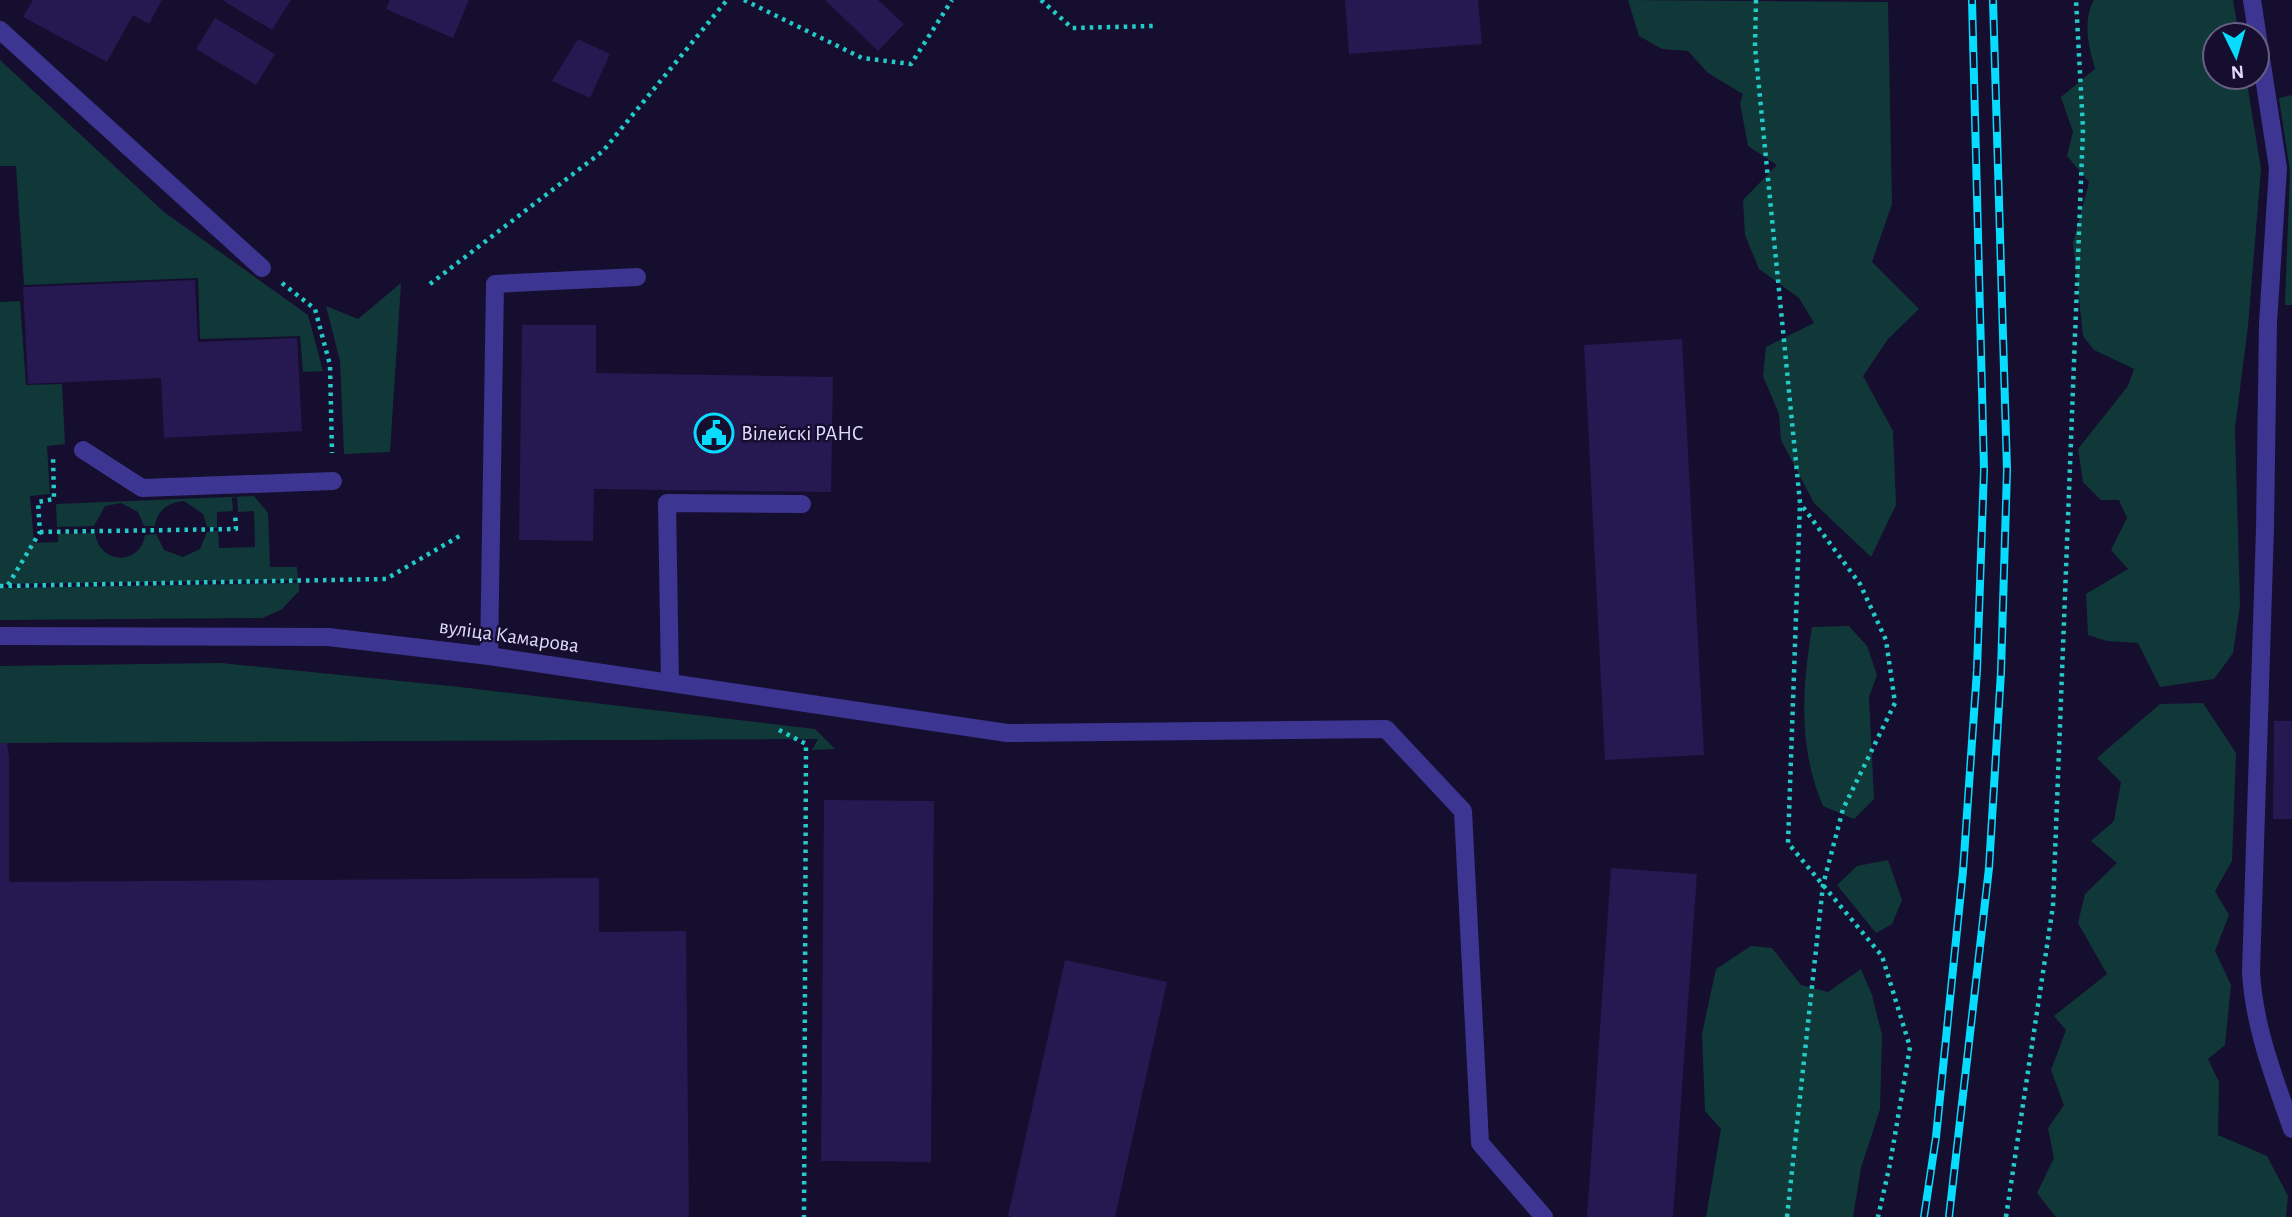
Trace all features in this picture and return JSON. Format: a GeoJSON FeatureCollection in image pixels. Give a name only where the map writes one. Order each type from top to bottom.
{"type":"FeatureCollection","features":[{"type":"Feature","properties":{"kind":"street"},"geometry":{"type":"LineString","coordinates":[[2252,0],[2278,169],[2268,323],[2265,528],[2251,972],[2253,1007],[2262,1044],[2292,1129]]}},
{"type":"Feature","properties":{"kind":"street"},"geometry":{"type":"LineString","coordinates":[[0,30],[262,268]]}},
{"type":"Feature","properties":{"kind":"street"},"geometry":{"type":"LineString","coordinates":[[489,656],[495,284],[637,277]]}},
{"type":"Feature","properties":{"kind":"street"},"geometry":{"type":"LineString","coordinates":[[83,450],[142,488],[333,481]]}},
{"type":"Feature","properties":{"kind":"street"},"geometry":{"type":"LineString","coordinates":[[670,682],[667,503],[802,504]]}},
{"type":"Feature","properties":{"kind":"street","name":"вуліца Камарова"},"geometry":{"type":"LineString","coordinates":[[0,636],[328,637],[489,656],[1007,733],[1386,729],[1463,811],[1480,1143],[1544,1217]]}},
{"type":"Feature","properties":{"kind":"path"},"geometry":{"type":"LineString","coordinates":[[430,284],[603,151],[727,0]]}},
{"type":"Feature","properties":{"kind":"path"},"geometry":{"type":"LineString","coordinates":[[744,0],[862,58],[911,64],[952,0]]}},
{"type":"Feature","properties":{"kind":"path"},"geometry":{"type":"LineString","coordinates":[[1041,0],[1072,28],[1153,26]]}},
{"type":"Feature","properties":{"kind":"path"},"geometry":{"type":"LineString","coordinates":[[1756,0],[1755,47],[1800,503],[1788,843],[1882,956],[1910,1047],[1891,1164],[1878,1217]]}},
{"type":"Feature","properties":{"kind":"path"},"geometry":{"type":"LineString","coordinates":[[2006,1217],[2053,906],[2083,129],[2076,0]]}},
{"type":"Feature","properties":{"kind":"path"},"geometry":{"type":"LineString","coordinates":[[262,268],[315,309],[330,365],[333,481]]}},
{"type":"Feature","properties":{"kind":"path"},"geometry":{"type":"LineString","coordinates":[[7,586],[40,531],[38,502],[54,499],[53,449],[83,450]]}},
{"type":"Feature","properties":{"kind":"path"},"geometry":{"type":"LineString","coordinates":[[40,531],[236,529],[234,483]]}},
{"type":"Feature","properties":{"kind":"path"},"geometry":{"type":"LineString","coordinates":[[1787,1217],[1823,885],[1843,809],[1895,703],[1886,640],[1860,584],[1800,503]]}},
{"type":"Feature","properties":{"kind":"path"},"geometry":{"type":"LineString","coordinates":[[0,586],[386,579],[491,517]]}},
{"type":"Feature","properties":{"kind":"path"},"geometry":{"type":"LineString","coordinates":[[804,1217],[806,744]]}},
{"type":"Feature","properties":{"kind":"green space"},"geometry":{"type":"Polygon","coordinates":[[[1628,0],[1888,2],[1892,204],[1872,262],[1919,309],[1888,339],[1863,376],[1893,431],[1896,505],[1871,557],[1814,503],[1781,440],[1779,414],[1763,376],[1766,347],[1814,323],[1799,298],[1759,269],[1745,235],[1743,200],[1777,165],[1748,146],[1740,103],[1743,94],[1708,73],[1688,51],[1662,49],[1639,36],[1628,0]]]}},
{"type":"Feature","properties":{"kind":"green space"},"geometry":{"type":"Polygon","coordinates":[[[2094,0],[2233,0],[2237,21],[2201,21],[2201,91],[2248,91],[2261,169],[2248,326],[2235,428],[2240,605],[2233,653],[2214,679],[2160,687],[2138,643],[2107,641],[2088,635],[2086,594],[2128,569],[2111,550],[2127,518],[2119,500],[2101,500],[2083,482],[2078,449],[2128,386],[2134,369],[2094,350],[2083,336],[2073,243],[2089,182],[2067,156],[2073,132],[2061,97],[2095,69],[2087,25],[2094,0]]]}},
{"type":"Feature","properties":{"kind":"green space"},"geometry":{"type":"Polygon","coordinates":[[[0,60],[164,212],[308,315],[323,371],[303,372],[300,336],[200,339],[198,278],[24,285],[16,166],[0,166],[0,60]]]}},
{"type":"Feature","properties":{"kind":"green space"},"geometry":{"type":"Polygon","coordinates":[[[2292,95],[2292,305],[2285,305],[2290,171],[2279,98],[2292,95]]]}},
{"type":"Feature","properties":{"kind":"green space"},"geometry":{"type":"Polygon","coordinates":[[[401,283],[390,452],[344,454],[340,361],[326,306],[358,319],[401,283]]]}},
{"type":"Feature","properties":{"kind":"green space"},"geometry":{"type":"Polygon","coordinates":[[[20,301],[26,385],[62,384],[65,444],[47,446],[50,494],[30,496],[34,543],[58,542],[58,534],[95,533],[104,551],[120,558],[136,553],[145,535],[156,534],[164,550],[183,557],[200,549],[207,532],[218,531],[219,548],[255,547],[254,511],[238,512],[237,497],[232,498],[233,511],[217,512],[217,528],[207,527],[203,514],[184,501],[165,508],[158,515],[155,526],[144,526],[138,512],[121,503],[105,506],[94,526],[57,527],[56,504],[254,496],[268,513],[270,567],[297,567],[298,580],[0,584],[0,302],[20,301]]]}},
{"type":"Feature","properties":{"kind":"green space"},"geometry":{"type":"Polygon","coordinates":[[[299,583],[299,591],[281,610],[262,618],[0,620],[0,588],[299,583]]]}},
{"type":"Feature","properties":{"kind":"green space"},"geometry":{"type":"Polygon","coordinates":[[[1849,626],[1867,646],[1877,675],[1869,697],[1874,799],[1854,819],[1823,806],[1809,762],[1804,718],[1812,627],[1849,626]]]}},
{"type":"Feature","properties":{"kind":"green space"},"geometry":{"type":"Polygon","coordinates":[[[221,663],[460,687],[815,729],[835,749],[812,750],[818,739],[0,743],[0,666],[221,663]]]}},
{"type":"Feature","properties":{"kind":"green space"},"geometry":{"type":"Polygon","coordinates":[[[2203,703],[2236,753],[2232,861],[2215,891],[2229,915],[2215,951],[2231,985],[2225,1045],[2208,1059],[2219,1082],[2218,1135],[2267,1156],[2288,1196],[2286,1217],[2056,1217],[2037,1193],[2054,1158],[2048,1128],[2064,1105],[2051,1070],[2066,1030],[2054,1016],[2107,974],[2078,923],[2085,894],[2117,863],[2091,841],[2114,821],[2121,782],[2097,758],[2160,704],[2203,703]]]}},
{"type":"Feature","properties":{"kind":"green space"},"geometry":{"type":"Polygon","coordinates":[[[1888,860],[1902,900],[1892,924],[1876,933],[1837,885],[1857,866],[1888,860]]]}},
{"type":"Feature","properties":{"kind":"green space"},"geometry":{"type":"Polygon","coordinates":[[[1751,946],[1772,948],[1801,985],[1828,992],[1861,969],[1872,995],[1882,1035],[1880,1109],[1861,1168],[1853,1217],[1706,1217],[1721,1129],[1705,1111],[1702,1034],[1716,969],[1751,946]]]}},
{"type":"Feature","properties":{"kind":"building"},"geometry":{"type":"Polygon","coordinates":[[[33,0],[162,0],[149,24],[133,15],[107,62],[23,17],[33,0]]]}},
{"type":"Feature","properties":{"kind":"building"},"geometry":{"type":"Polygon","coordinates":[[[222,0],[291,0],[272,30],[222,0]]]}},
{"type":"Feature","properties":{"kind":"building"},"geometry":{"type":"Polygon","coordinates":[[[390,0],[469,0],[453,38],[386,9],[390,0]]]}},
{"type":"Feature","properties":{"kind":"building"},"geometry":{"type":"Polygon","coordinates":[[[825,0],[878,0],[904,24],[878,51],[825,0]]]}},
{"type":"Feature","properties":{"kind":"building"},"geometry":{"type":"Polygon","coordinates":[[[1345,0],[1478,0],[1482,44],[1349,54],[1345,0]]]}},
{"type":"Feature","properties":{"kind":"building"},"geometry":{"type":"Polygon","coordinates":[[[215,18],[275,54],[256,85],[196,49],[215,18]]]}},
{"type":"Feature","properties":{"kind":"building"},"geometry":{"type":"Polygon","coordinates":[[[578,39],[610,54],[590,98],[552,81],[578,39]]]}},
{"type":"Feature","properties":{"kind":"building"},"geometry":{"type":"Polygon","coordinates":[[[195,280],[198,342],[297,338],[302,431],[164,438],[161,378],[28,384],[23,287],[195,280]]]}},
{"type":"Feature","properties":{"kind":"building","name":"Вілейскі РАНС"},"geometry":{"type":"Polygon","coordinates":[[[522,325],[596,325],[596,373],[833,377],[831,492],[594,489],[593,541],[519,540],[522,325]]]}},
{"type":"Feature","properties":{"kind":"building"},"geometry":{"type":"Polygon","coordinates":[[[1682,339],[1704,755],[1605,760],[1584,345],[1682,339]]]}},
{"type":"Feature","properties":{"kind":"building"},"geometry":{"type":"Polygon","coordinates":[[[2274,721],[2292,721],[2292,819],[2273,819],[2274,721]]]}},
{"type":"Feature","properties":{"kind":"building"},"geometry":{"type":"Polygon","coordinates":[[[0,743],[7,743],[9,757],[9,882],[599,878],[599,932],[686,931],[689,1217],[0,1217],[0,743]]]}},
{"type":"Feature","properties":{"kind":"building"},"geometry":{"type":"Polygon","coordinates":[[[824,800],[934,801],[931,1162],[821,1161],[824,800]]]}},
{"type":"Feature","properties":{"kind":"building"},"geometry":{"type":"Polygon","coordinates":[[[1611,868],[1697,874],[1673,1217],[1587,1217],[1611,868]]]}},
{"type":"Feature","properties":{"kind":"building"},"geometry":{"type":"Polygon","coordinates":[[[1065,960],[1167,982],[1115,1217],[1012,1217],[1008,1216],[1065,960]]]}},
{"type":"Feature","properties":{"kind":"railway"},"geometry":{"type":"LineString","coordinates":[[1924,1217],[1936,1137],[1963,871],[1977,670],[1984,469],[1972,0]]}},
{"type":"Feature","properties":{"kind":"railway"},"geometry":{"type":"LineString","coordinates":[[1949,1217],[1989,868],[2001,672],[2007,470],[1993,0]]}},
{"type":"Feature","properties":{"kind":"place","name":"Вілейскі РАНС"},"geometry":{"type":"Point","coordinates":[714,433]}}]}
